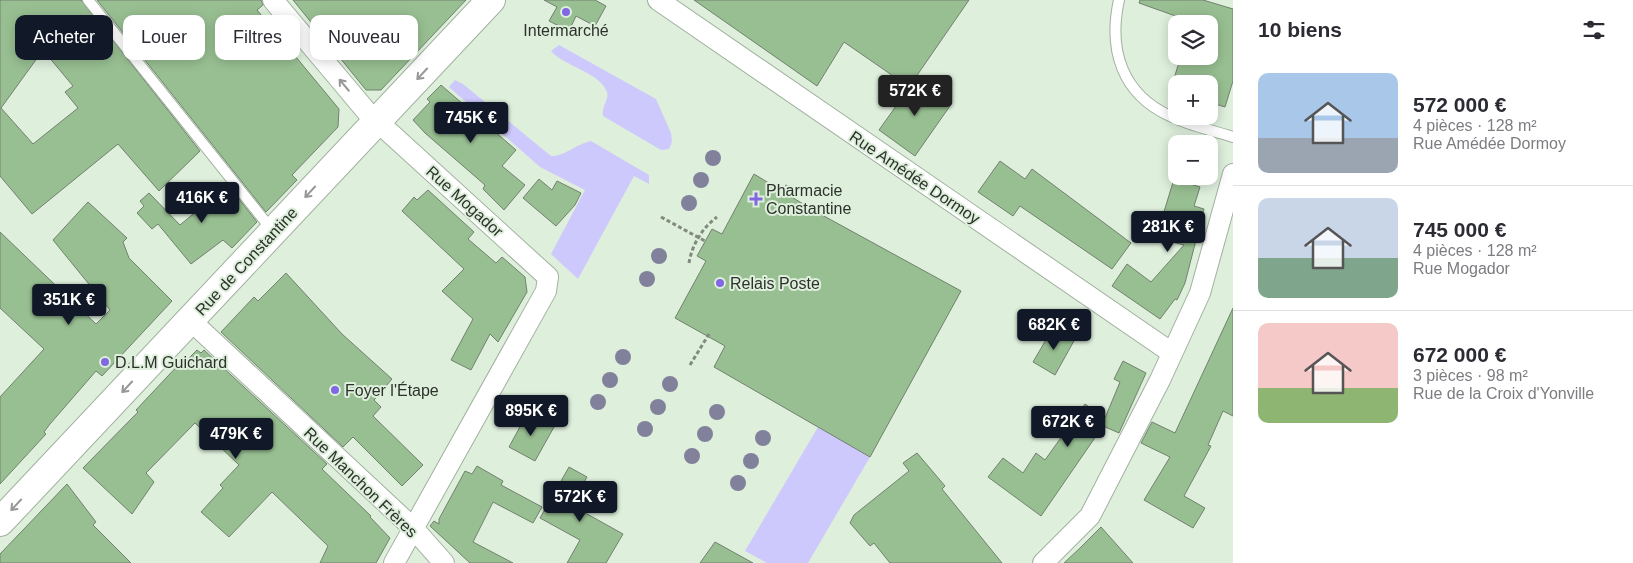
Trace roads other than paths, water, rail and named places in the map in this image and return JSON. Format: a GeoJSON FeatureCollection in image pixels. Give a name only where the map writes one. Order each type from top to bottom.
{"type":"FeatureCollection","features":[{"type":"Feature","properties":{"kind":"street","name":"Rue Mogador"},"geometry":{"type":"LineString","coordinates":[[273,0],[359,104],[548,276],[546,291],[422,515],[412,528]]}},
{"type":"Feature","properties":{"kind":"street","name":"Rue de Constantine"},"geometry":{"type":"LineString","coordinates":[[0,522],[491,0]]}},
{"type":"Feature","properties":{"kind":"street","name":"Rue Amédée Dormoy"},"geometry":{"type":"LineString","coordinates":[[658,0],[1172,353]]}},
{"type":"Feature","properties":{"kind":"street"},"geometry":{"type":"LineString","coordinates":[[1043,563],[1090,516],[1172,353],[1200,293],[1233,174]]}},
{"type":"Feature","properties":{"kind":"street","name":"Rue Manchon Frères"},"geometry":{"type":"LineString","coordinates":[[190,320],[412,528],[444,563]]}},
{"type":"Feature","properties":{"kind":"street"},"geometry":{"type":"LineString","coordinates":[[394,563],[412,528]]}},
{"type":"Feature","properties":{"kind":"lane"},"geometry":{"type":"LineString","coordinates":[[88,0],[273,232]]}},
{"type":"Feature","properties":{"kind":"lane"},"geometry":{"type":"LineString","coordinates":[[1118,0],[1115,41],[1117,55],[1120,66],[1135,90],[1159,110],[1171,117],[1233,137]]}},
{"type":"Feature","properties":{"kind":"place","name":"Intermarché"},"geometry":{"type":"Point","coordinates":[566,12]}},
{"type":"Feature","properties":{"kind":"place","name":"Pharmacie Constantine"},"geometry":{"type":"Point","coordinates":[756,199]}},
{"type":"Feature","properties":{"kind":"place","name":"Relais Poste"},"geometry":{"type":"Point","coordinates":[720,283]}},
{"type":"Feature","properties":{"kind":"place","name":"D.L.M Guichard"},"geometry":{"type":"Point","coordinates":[105,362]}},
{"type":"Feature","properties":{"kind":"place","name":"Foyer l'Étape"},"geometry":{"type":"Point","coordinates":[335,390]}}]}
